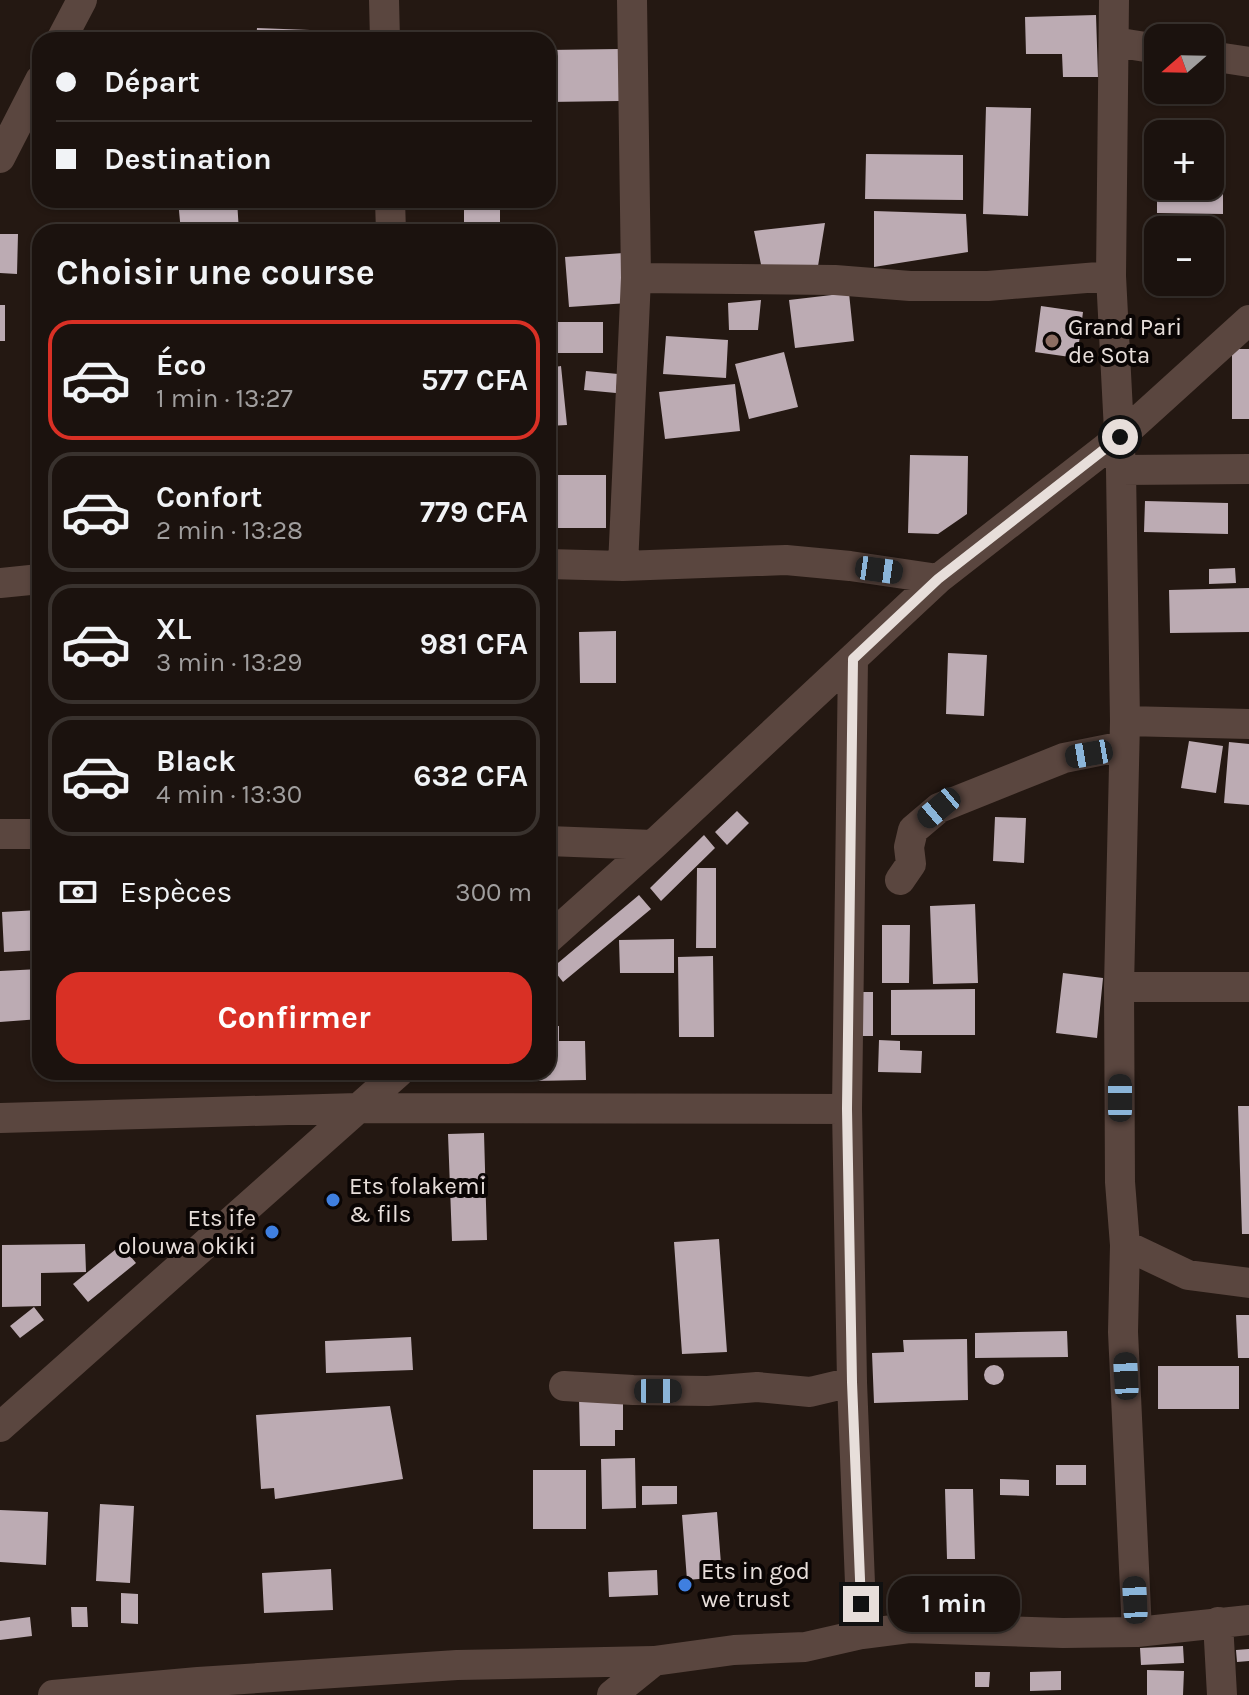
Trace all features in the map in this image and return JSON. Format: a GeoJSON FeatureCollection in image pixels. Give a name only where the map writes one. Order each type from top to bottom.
{"type":"FeatureCollection","features":[{"type":"Feature","properties":{"kind":"street"},"geometry":{"type":"LineString","coordinates":[[65,32],[82,0]]}},
{"type":"Feature","properties":{"kind":"street"},"geometry":{"type":"LineString","coordinates":[[384,0],[385,32]]}},
{"type":"Feature","properties":{"kind":"street"},"geometry":{"type":"LineString","coordinates":[[623,566],[636,278],[632,0]]}},
{"type":"Feature","properties":{"kind":"street"},"geometry":{"type":"LineString","coordinates":[[1114,0],[1111,276],[1120,437],[1125,734],[1119,987],[1120,1182],[1125,1245],[1123,1332],[1137,1632]]}},
{"type":"Feature","properties":{"kind":"street"},"geometry":{"type":"LineString","coordinates":[[1114,42],[1144,47]]}},
{"type":"Feature","properties":{"kind":"street"},"geometry":{"type":"LineString","coordinates":[[1224,58],[1249,62]]}},
{"type":"Feature","properties":{"kind":"street"},"geometry":{"type":"LineString","coordinates":[[0,158],[32,96]]}},
{"type":"Feature","properties":{"kind":"street"},"geometry":{"type":"LineString","coordinates":[[636,278],[835,280],[910,286],[988,286],[1111,276]]}},
{"type":"Feature","properties":{"kind":"street"},"geometry":{"type":"LineString","coordinates":[[556,932],[938,579],[1120,437],[1249,320]]}},
{"type":"Feature","properties":{"kind":"street"},"geometry":{"type":"LineString","coordinates":[[1121,470],[1249,469]]}},
{"type":"Feature","properties":{"kind":"street"},"geometry":{"type":"LineString","coordinates":[[556,564],[623,566],[786,560],[938,579]]}},
{"type":"Feature","properties":{"kind":"street"},"geometry":{"type":"LineString","coordinates":[[0,583],[32,580]]}},
{"type":"Feature","properties":{"kind":"street"},"geometry":{"type":"LineString","coordinates":[[853,659],[847,1109],[852,1382],[862,1634]]}},
{"type":"Feature","properties":{"kind":"street"},"geometry":{"type":"LineString","coordinates":[[900,880],[911,864],[909,847],[913,830],[939,808],[1125,734],[1249,724]]}},
{"type":"Feature","properties":{"kind":"street"},"geometry":{"type":"LineString","coordinates":[[0,834],[32,834]]}},
{"type":"Feature","properties":{"kind":"street"},"geometry":{"type":"LineString","coordinates":[[556,841],[653,845]]}},
{"type":"Feature","properties":{"kind":"street"},"geometry":{"type":"LineString","coordinates":[[1119,987],[1249,987]]}},
{"type":"Feature","properties":{"kind":"street"},"geometry":{"type":"LineString","coordinates":[[0,1427],[390,1080]]}},
{"type":"Feature","properties":{"kind":"street"},"geometry":{"type":"LineString","coordinates":[[0,1118],[358,1108],[847,1109]]}},
{"type":"Feature","properties":{"kind":"street"},"geometry":{"type":"LineString","coordinates":[[1125,1245],[1188,1275],[1249,1283]]}},
{"type":"Feature","properties":{"kind":"street"},"geometry":{"type":"LineString","coordinates":[[564,1386],[708,1391],[757,1387],[810,1392],[852,1382]]}},
{"type":"Feature","properties":{"kind":"street"},"geometry":{"type":"LineString","coordinates":[[53,1695],[182,1683],[369,1683],[457,1665],[654,1661],[734,1650],[805,1647],[862,1634],[909,1628],[1137,1632],[1249,1620]]}},
{"type":"Feature","properties":{"kind":"street"},"geometry":{"type":"LineString","coordinates":[[1218,1622],[1222,1695]]}},
{"type":"Feature","properties":{"kind":"street"},"geometry":{"type":"LineString","coordinates":[[612,1695],[654,1661]]}},
{"type":"Feature","properties":{"kind":"building"},"geometry":{"type":"Polygon","coordinates":[[[1096,15],[1098,77],[1063,77],[1062,54],[1026,54],[1025,17],[1096,15]]]}},
{"type":"Feature","properties":{"kind":"building"},"geometry":{"type":"Polygon","coordinates":[[[257,28],[363,32],[257,32],[257,28]]]}},
{"type":"Feature","properties":{"kind":"building"},"geometry":{"type":"Polygon","coordinates":[[[619,49],[619,101],[556,102],[556,50],[619,49]]]}},
{"type":"Feature","properties":{"kind":"building"},"geometry":{"type":"Polygon","coordinates":[[[986,107],[1031,108],[1028,216],[983,214],[986,107]]]}},
{"type":"Feature","properties":{"kind":"building"},"geometry":{"type":"Polygon","coordinates":[[[866,154],[963,155],[963,200],[865,199],[866,154]]]}},
{"type":"Feature","properties":{"kind":"building"},"geometry":{"type":"Polygon","coordinates":[[[1157,200],[1223,200],[1223,214],[1157,213],[1157,200]]]}},
{"type":"Feature","properties":{"kind":"building"},"geometry":{"type":"Polygon","coordinates":[[[179,208],[238,208],[238,224],[180,224],[179,208]]]}},
{"type":"Feature","properties":{"kind":"building"},"geometry":{"type":"Polygon","coordinates":[[[464,208],[500,208],[500,224],[464,224],[464,208]]]}},
{"type":"Feature","properties":{"kind":"building"},"geometry":{"type":"Polygon","coordinates":[[[874,211],[966,214],[968,252],[874,267],[874,211]]]}},
{"type":"Feature","properties":{"kind":"building"},"geometry":{"type":"Polygon","coordinates":[[[825,223],[818,266],[763,274],[754,231],[825,223]]]}},
{"type":"Feature","properties":{"kind":"building"},"geometry":{"type":"Polygon","coordinates":[[[0,234],[18,234],[17,274],[0,273],[0,234]]]}},
{"type":"Feature","properties":{"kind":"building"},"geometry":{"type":"Polygon","coordinates":[[[624,253],[628,303],[569,307],[565,257],[624,253]]]}},
{"type":"Feature","properties":{"kind":"building"},"geometry":{"type":"Polygon","coordinates":[[[849,293],[854,341],[795,348],[789,300],[849,293]]]}},
{"type":"Feature","properties":{"kind":"building"},"geometry":{"type":"Polygon","coordinates":[[[761,300],[758,330],[729,330],[728,303],[761,300]]]}},
{"type":"Feature","properties":{"kind":"building"},"geometry":{"type":"Polygon","coordinates":[[[0,305],[5,305],[5,341],[0,341],[0,305]]]}},
{"type":"Feature","properties":{"kind":"building"},"geometry":{"type":"Polygon","coordinates":[[[1041,306],[1083,312],[1077,358],[1035,352],[1041,306]]]}},
{"type":"Feature","properties":{"kind":"building"},"geometry":{"type":"Polygon","coordinates":[[[556,322],[603,322],[603,353],[556,353],[556,322]]]}},
{"type":"Feature","properties":{"kind":"building"},"geometry":{"type":"Polygon","coordinates":[[[666,336],[728,340],[726,378],[663,374],[666,336]]]}},
{"type":"Feature","properties":{"kind":"building"},"geometry":{"type":"Polygon","coordinates":[[[1232,349],[1249,349],[1249,419],[1232,419],[1232,349]]]}},
{"type":"Feature","properties":{"kind":"building"},"geometry":{"type":"Polygon","coordinates":[[[784,352],[798,407],[749,419],[735,364],[784,352]]]}},
{"type":"Feature","properties":{"kind":"building"},"geometry":{"type":"Polygon","coordinates":[[[561,366],[567,425],[556,426],[556,367],[561,366]]]}},
{"type":"Feature","properties":{"kind":"building"},"geometry":{"type":"Polygon","coordinates":[[[586,371],[618,374],[616,393],[584,390],[586,371]]]}},
{"type":"Feature","properties":{"kind":"building"},"geometry":{"type":"Polygon","coordinates":[[[735,384],[740,431],[665,439],[659,392],[735,384]]]}},
{"type":"Feature","properties":{"kind":"building"},"geometry":{"type":"Polygon","coordinates":[[[910,455],[968,456],[967,514],[938,534],[908,533],[910,455]]]}},
{"type":"Feature","properties":{"kind":"building"},"geometry":{"type":"Polygon","coordinates":[[[556,475],[606,475],[606,528],[556,528],[556,475]]]}},
{"type":"Feature","properties":{"kind":"building"},"geometry":{"type":"Polygon","coordinates":[[[1145,501],[1228,503],[1228,534],[1144,532],[1145,501]]]}},
{"type":"Feature","properties":{"kind":"building"},"geometry":{"type":"Polygon","coordinates":[[[1235,568],[1236,583],[1209,584],[1209,569],[1235,568]]]}},
{"type":"Feature","properties":{"kind":"building"},"geometry":{"type":"Polygon","coordinates":[[[1249,588],[1249,632],[1170,633],[1169,590],[1249,588]]]}},
{"type":"Feature","properties":{"kind":"building"},"geometry":{"type":"Polygon","coordinates":[[[616,631],[616,683],[580,683],[579,632],[616,631]]]}},
{"type":"Feature","properties":{"kind":"building"},"geometry":{"type":"Polygon","coordinates":[[[948,653],[987,655],[984,716],[946,714],[948,653]]]}},
{"type":"Feature","properties":{"kind":"building"},"geometry":{"type":"Polygon","coordinates":[[[1189,741],[1223,746],[1216,793],[1181,788],[1189,741]]]}},
{"type":"Feature","properties":{"kind":"building"},"geometry":{"type":"Polygon","coordinates":[[[1229,742],[1249,744],[1249,805],[1224,803],[1229,742]]]}},
{"type":"Feature","properties":{"kind":"building"},"geometry":{"type":"Polygon","coordinates":[[[737,811],[749,823],[727,845],[715,832],[737,811]]]}},
{"type":"Feature","properties":{"kind":"building"},"geometry":{"type":"Polygon","coordinates":[[[995,817],[1026,818],[1024,863],[993,861],[995,817]]]}},
{"type":"Feature","properties":{"kind":"building"},"geometry":{"type":"Polygon","coordinates":[[[704,835],[715,848],[661,901],[650,888],[704,835]]]}},
{"type":"Feature","properties":{"kind":"building"},"geometry":{"type":"Polygon","coordinates":[[[697,868],[716,868],[716,948],[696,948],[697,868]]]}},
{"type":"Feature","properties":{"kind":"building"},"geometry":{"type":"Polygon","coordinates":[[[639,895],[651,909],[563,982],[556,973],[556,965],[639,895]]]}},
{"type":"Feature","properties":{"kind":"building"},"geometry":{"type":"Polygon","coordinates":[[[975,904],[978,983],[933,984],[930,906],[975,904]]]}},
{"type":"Feature","properties":{"kind":"building"},"geometry":{"type":"Polygon","coordinates":[[[32,910],[32,950],[4,952],[2,912],[32,910]]]}},
{"type":"Feature","properties":{"kind":"building"},"geometry":{"type":"Polygon","coordinates":[[[882,925],[910,925],[909,983],[882,983],[882,925]]]}},
{"type":"Feature","properties":{"kind":"building"},"geometry":{"type":"Polygon","coordinates":[[[674,939],[674,973],[620,973],[619,940],[674,939]]]}},
{"type":"Feature","properties":{"kind":"building"},"geometry":{"type":"Polygon","coordinates":[[[713,956],[714,1037],[679,1037],[678,957],[713,956]]]}},
{"type":"Feature","properties":{"kind":"building"},"geometry":{"type":"Polygon","coordinates":[[[32,969],[32,1020],[0,1022],[0,971],[32,969]]]}},
{"type":"Feature","properties":{"kind":"building"},"geometry":{"type":"Polygon","coordinates":[[[1063,973],[1103,978],[1097,1038],[1056,1033],[1063,973]]]}},
{"type":"Feature","properties":{"kind":"building"},"geometry":{"type":"Polygon","coordinates":[[[975,989],[975,1035],[891,1035],[891,990],[975,989]]]}},
{"type":"Feature","properties":{"kind":"building"},"geometry":{"type":"Polygon","coordinates":[[[857,992],[873,992],[873,1036],[858,1036],[857,992]]]}},
{"type":"Feature","properties":{"kind":"building"},"geometry":{"type":"Polygon","coordinates":[[[556,1026],[559,1026],[559,1041],[585,1041],[586,1080],[534,1081],[556,1080],[556,1026]]]}},
{"type":"Feature","properties":{"kind":"building"},"geometry":{"type":"Polygon","coordinates":[[[879,1040],[900,1041],[900,1050],[922,1051],[921,1073],[878,1072],[879,1040]]]}},
{"type":"Feature","properties":{"kind":"building"},"geometry":{"type":"Polygon","coordinates":[[[1238,1106],[1249,1106],[1249,1234],[1242,1234],[1238,1106]]]}},
{"type":"Feature","properties":{"kind":"building"},"geometry":{"type":"Polygon","coordinates":[[[484,1133],[487,1240],[452,1241],[448,1134],[484,1133]]]}},
{"type":"Feature","properties":{"kind":"building"},"geometry":{"type":"Polygon","coordinates":[[[719,1239],[727,1352],[682,1354],[674,1242],[719,1239]]]}},
{"type":"Feature","properties":{"kind":"building"},"geometry":{"type":"Polygon","coordinates":[[[85,1244],[86,1272],[41,1273],[41,1306],[2,1307],[2,1245],[85,1244]]]}},
{"type":"Feature","properties":{"kind":"building"},"geometry":{"type":"Polygon","coordinates":[[[121,1245],[136,1263],[88,1302],[73,1284],[121,1245]]]}},
{"type":"Feature","properties":{"kind":"building"},"geometry":{"type":"Polygon","coordinates":[[[34,1307],[44,1320],[20,1338],[10,1326],[34,1307]]]}},
{"type":"Feature","properties":{"kind":"building"},"geometry":{"type":"Polygon","coordinates":[[[1236,1315],[1249,1315],[1249,1358],[1238,1358],[1236,1315]]]}},
{"type":"Feature","properties":{"kind":"building"},"geometry":{"type":"Polygon","coordinates":[[[1067,1331],[1068,1357],[975,1358],[975,1333],[1067,1331]]]}},
{"type":"Feature","properties":{"kind":"building"},"geometry":{"type":"Polygon","coordinates":[[[411,1337],[413,1370],[326,1373],[325,1341],[411,1337]]]}},
{"type":"Feature","properties":{"kind":"building"},"geometry":{"type":"Polygon","coordinates":[[[967,1339],[968,1400],[874,1403],[872,1353],[904,1352],[903,1340],[967,1339]]]}},
{"type":"Feature","properties":{"kind":"building"},"geometry":{"type":"Polygon","coordinates":[[[990,1365],[998,1365],[1004,1375],[998,1385],[990,1385],[984,1379],[984,1371],[990,1365]]]}},
{"type":"Feature","properties":{"kind":"building"},"geometry":{"type":"Polygon","coordinates":[[[1158,1366],[1239,1366],[1239,1409],[1158,1409],[1158,1366]]]}},
{"type":"Feature","properties":{"kind":"building"},"geometry":{"type":"Polygon","coordinates":[[[623,1397],[623,1430],[615,1430],[615,1446],[580,1446],[579,1398],[623,1397]]]}},
{"type":"Feature","properties":{"kind":"building"},"geometry":{"type":"Polygon","coordinates":[[[390,1406],[403,1479],[275,1499],[274,1488],[261,1489],[256,1415],[390,1406]]]}},
{"type":"Feature","properties":{"kind":"building"},"geometry":{"type":"Polygon","coordinates":[[[635,1458],[636,1508],[602,1509],[601,1459],[635,1458]]]}},
{"type":"Feature","properties":{"kind":"building"},"geometry":{"type":"Polygon","coordinates":[[[1056,1465],[1086,1465],[1086,1485],[1056,1485],[1056,1465]]]}},
{"type":"Feature","properties":{"kind":"building"},"geometry":{"type":"Polygon","coordinates":[[[533,1470],[586,1470],[586,1529],[533,1529],[533,1470]]]}},
{"type":"Feature","properties":{"kind":"building"},"geometry":{"type":"Polygon","coordinates":[[[1000,1479],[1029,1480],[1029,1496],[1000,1495],[1000,1479]]]}},
{"type":"Feature","properties":{"kind":"building"},"geometry":{"type":"Polygon","coordinates":[[[642,1486],[677,1486],[677,1504],[642,1505],[642,1486]]]}},
{"type":"Feature","properties":{"kind":"building"},"geometry":{"type":"Polygon","coordinates":[[[945,1489],[973,1489],[975,1559],[947,1559],[945,1489]]]}},
{"type":"Feature","properties":{"kind":"building"},"geometry":{"type":"Polygon","coordinates":[[[100,1504],[134,1506],[130,1583],[96,1581],[100,1504]]]}},
{"type":"Feature","properties":{"kind":"building"},"geometry":{"type":"Polygon","coordinates":[[[0,1510],[48,1512],[46,1565],[0,1562],[0,1510]]]}},
{"type":"Feature","properties":{"kind":"building"},"geometry":{"type":"Polygon","coordinates":[[[717,1512],[722,1577],[687,1580],[682,1515],[717,1512]]]}},
{"type":"Feature","properties":{"kind":"building"},"geometry":{"type":"Polygon","coordinates":[[[331,1569],[333,1610],[264,1613],[262,1573],[331,1569]]]}},
{"type":"Feature","properties":{"kind":"building"},"geometry":{"type":"Polygon","coordinates":[[[657,1570],[658,1595],[609,1597],[608,1572],[657,1570]]]}},
{"type":"Feature","properties":{"kind":"building"},"geometry":{"type":"Polygon","coordinates":[[[121,1593],[138,1594],[138,1624],[121,1623],[121,1593]]]}},
{"type":"Feature","properties":{"kind":"building"},"geometry":{"type":"Polygon","coordinates":[[[71,1607],[87,1607],[88,1627],[72,1627],[71,1607]]]}},
{"type":"Feature","properties":{"kind":"building"},"geometry":{"type":"Polygon","coordinates":[[[30,1617],[32,1636],[0,1640],[0,1621],[30,1617]]]}},
{"type":"Feature","properties":{"kind":"building"},"geometry":{"type":"Polygon","coordinates":[[[1183,1646],[1184,1663],[1141,1665],[1140,1648],[1183,1646]]]}},
{"type":"Feature","properties":{"kind":"building"},"geometry":{"type":"Polygon","coordinates":[[[1249,1649],[1249,1661],[1237,1662],[1236,1650],[1249,1649]]]}},
{"type":"Feature","properties":{"kind":"building"},"geometry":{"type":"Polygon","coordinates":[[[1147,1670],[1184,1671],[1183,1695],[1147,1695],[1147,1670]]]}},
{"type":"Feature","properties":{"kind":"building"},"geometry":{"type":"Polygon","coordinates":[[[1061,1671],[1061,1690],[1030,1691],[1030,1672],[1061,1671]]]}},
{"type":"Feature","properties":{"kind":"building"},"geometry":{"type":"Polygon","coordinates":[[[975,1672],[990,1672],[989,1687],[975,1687],[975,1672]]]}},
{"type":"Feature","properties":{"kind":"place","name":"Grand Pari de Sota"},"geometry":{"type":"Point","coordinates":[1052,341]}},
{"type":"Feature","properties":{"kind":"place","name":"Ets folakemi & fils"},"geometry":{"type":"Point","coordinates":[333,1200]}},
{"type":"Feature","properties":{"kind":"place","name":"Ets ife olouwa okiki"},"geometry":{"type":"Point","coordinates":[272,1232]}},
{"type":"Feature","properties":{"kind":"place","name":"Ets in god we trust"},"geometry":{"type":"Point","coordinates":[685,1585]}},
{"type":"Feature","properties":{"kind":"route"},"geometry":{"type":"LineString","coordinates":[[861,1604],[852,1382],[847,1109],[853,659],[938,579],[1120,437]]}}]}
